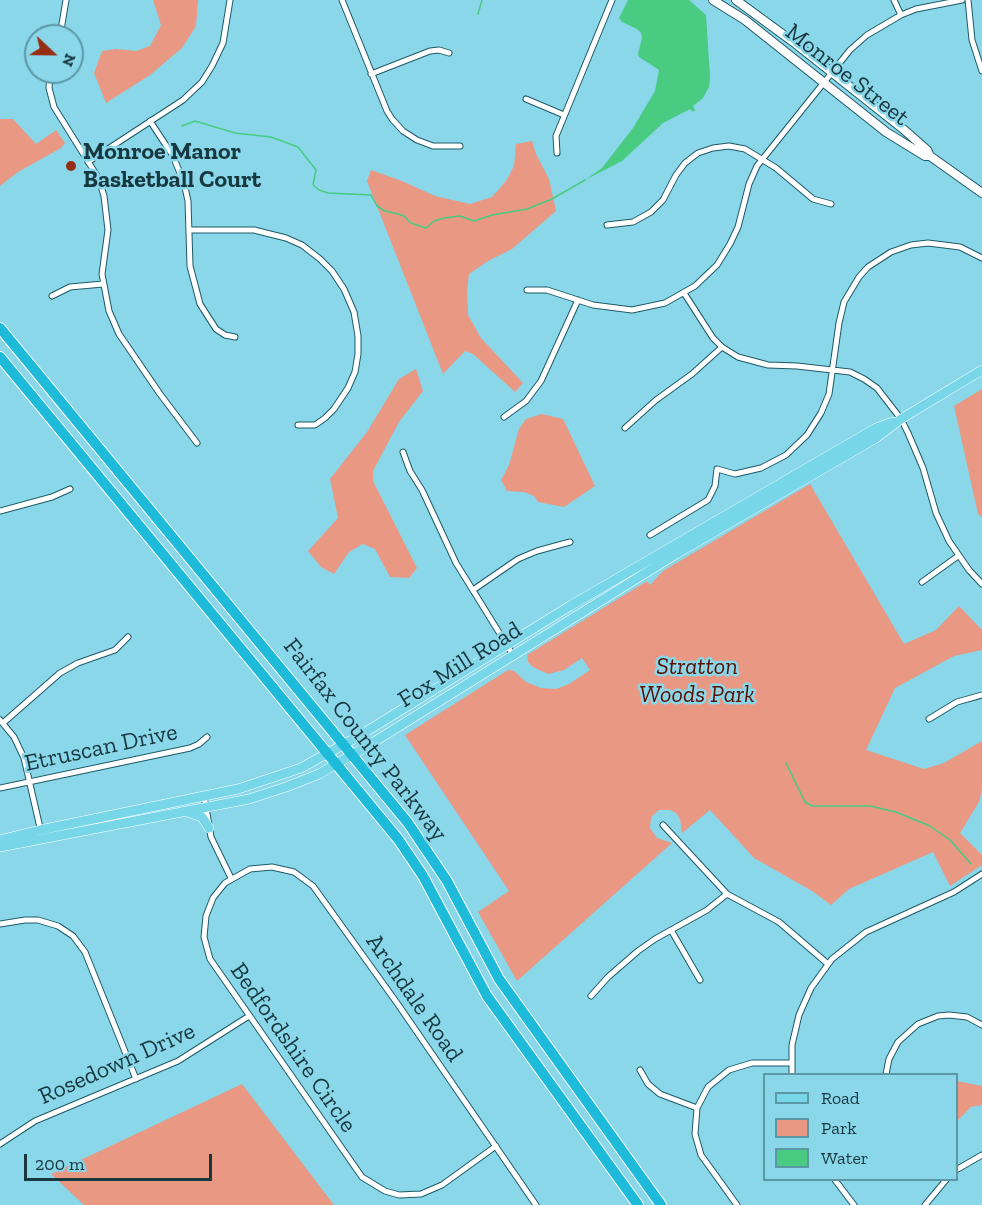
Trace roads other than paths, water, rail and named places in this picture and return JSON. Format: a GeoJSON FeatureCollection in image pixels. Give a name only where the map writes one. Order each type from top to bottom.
{"type":"FeatureCollection","features":[{"type":"Feature","properties":{"kind":"highway","name":"Fairfax County Parkway"},"geometry":{"type":"LineString","coordinates":[[0,328],[417,835],[447,881],[499,979],[661,1205]]}},
{"type":"Feature","properties":{"kind":"highway","name":"Fairfax County Parkway"},"geometry":{"type":"LineString","coordinates":[[0,357],[329,754],[411,857],[487,996],[638,1205]]}},
{"type":"Feature","properties":{"kind":"main road","name":"Monroe Street"},"geometry":{"type":"LineString","coordinates":[[713,0],[745,20],[907,146],[925,156],[930,156]]}},
{"type":"Feature","properties":{"kind":"main road","name":"Monroe Street"},"geometry":{"type":"LineString","coordinates":[[736,0],[902,128],[927,150],[930,156],[982,193]]}},
{"type":"Feature","properties":{"kind":"main road","name":"Fox Mill Road"},"geometry":{"type":"LineString","coordinates":[[0,840],[206,808],[286,788],[352,755],[676,554],[876,438],[901,419],[982,370]]}},
{"type":"Feature","properties":{"kind":"main road","name":"Fox Mill Road"},"geometry":{"type":"LineString","coordinates":[[0,847],[41,834],[238,789],[301,768],[345,745],[507,645],[876,428],[901,419]]}},
{"type":"Feature","properties":{"kind":"main road"},"geometry":{"type":"LineString","coordinates":[[184,812],[200,816],[209,828]]}},
{"type":"Feature","properties":{"kind":"street"},"geometry":{"type":"LineString","coordinates":[[62,24],[66,0]]}},
{"type":"Feature","properties":{"kind":"street"},"geometry":{"type":"LineString","coordinates":[[88,162],[188,95],[202,82],[223,44],[230,0]]}},
{"type":"Feature","properties":{"kind":"street"},"geometry":{"type":"LineString","coordinates":[[342,0],[387,111],[403,131],[433,146],[460,146]]}},
{"type":"Feature","properties":{"kind":"street"},"geometry":{"type":"LineString","coordinates":[[557,153],[555,136],[612,0]]}},
{"type":"Feature","properties":{"kind":"street"},"geometry":{"type":"LineString","coordinates":[[894,0],[901,15]]}},
{"type":"Feature","properties":{"kind":"street"},"geometry":{"type":"LineString","coordinates":[[527,291],[547,290],[605,308],[632,310],[665,303],[684,293],[708,275],[724,255],[738,227],[749,184],[762,159],[850,50],[867,35],[901,15],[916,9],[962,0]]}},
{"type":"Feature","properties":{"kind":"street"},"geometry":{"type":"LineString","coordinates":[[968,0],[972,40],[982,71]]}},
{"type":"Feature","properties":{"kind":"street"},"geometry":{"type":"LineString","coordinates":[[371,74],[430,51],[440,50],[449,53]]}},
{"type":"Feature","properties":{"kind":"street"},"geometry":{"type":"LineString","coordinates":[[49,84],[54,107],[102,188],[108,213],[102,274],[109,311],[119,334],[197,443]]}},
{"type":"Feature","properties":{"kind":"street"},"geometry":{"type":"LineString","coordinates":[[526,99],[564,115]]}},
{"type":"Feature","properties":{"kind":"street"},"geometry":{"type":"LineString","coordinates":[[150,121],[181,172],[188,201],[192,276],[200,304],[216,329],[225,335],[235,337]]}},
{"type":"Feature","properties":{"kind":"street"},"geometry":{"type":"LineString","coordinates":[[607,225],[633,222],[651,212],[663,200],[678,170],[698,153],[729,146],[741,147],[777,168],[813,199],[831,204]]}},
{"type":"Feature","properties":{"kind":"street"},"geometry":{"type":"LineString","coordinates":[[189,230],[254,230],[286,238],[302,245],[320,259],[332,271],[344,289],[354,312],[358,336],[355,372],[334,410],[315,425],[298,425]]}},
{"type":"Feature","properties":{"kind":"street"},"geometry":{"type":"LineString","coordinates":[[650,535],[708,500],[715,486],[717,469],[735,474],[761,468],[786,455],[807,435],[821,413],[829,394],[844,302],[859,278],[879,259],[904,247],[936,243],[960,248],[982,258]]}},
{"type":"Feature","properties":{"kind":"street"},"geometry":{"type":"LineString","coordinates":[[52,296],[70,287],[103,284]]}},
{"type":"Feature","properties":{"kind":"street"},"geometry":{"type":"LineString","coordinates":[[684,293],[704,328],[722,347],[738,357],[760,364],[850,372],[871,383],[887,399],[901,419],[917,454],[936,513],[958,556],[982,584]]}},
{"type":"Feature","properties":{"kind":"street"},"geometry":{"type":"LineString","coordinates":[[504,417],[526,402],[541,381],[578,300]]}},
{"type":"Feature","properties":{"kind":"street"},"geometry":{"type":"LineString","coordinates":[[625,428],[722,347]]}},
{"type":"Feature","properties":{"kind":"street"},"geometry":{"type":"LineString","coordinates":[[403,452],[442,535],[513,655]]}},
{"type":"Feature","properties":{"kind":"street"},"geometry":{"type":"LineString","coordinates":[[0,512],[52,497],[70,489]]}},
{"type":"Feature","properties":{"kind":"street"},"geometry":{"type":"LineString","coordinates":[[473,590],[518,559],[537,550],[570,542]]}},
{"type":"Feature","properties":{"kind":"street"},"geometry":{"type":"LineString","coordinates":[[922,582],[958,556]]}},
{"type":"Feature","properties":{"kind":"street"},"geometry":{"type":"LineString","coordinates":[[41,834],[22,751],[2,721],[60,673],[78,663],[115,650],[128,637]]}},
{"type":"Feature","properties":{"kind":"street"},"geometry":{"type":"LineString","coordinates":[[929,719],[957,702],[982,695]]}},
{"type":"Feature","properties":{"kind":"street","name":"Etruscan Drive"},"geometry":{"type":"LineString","coordinates":[[0,788],[190,748],[207,737]]}},
{"type":"Feature","properties":{"kind":"street"},"geometry":{"type":"LineString","coordinates":[[204,796],[209,828],[216,850],[231,878]]}},
{"type":"Feature","properties":{"kind":"street"},"geometry":{"type":"LineString","coordinates":[[663,825],[727,894],[779,922],[828,964]]}},
{"type":"Feature","properties":{"kind":"street","name":"Archdale Road"},"geometry":{"type":"LineString","coordinates":[[231,878],[256,868],[272,867],[294,873],[314,886],[536,1205]]}},
{"type":"Feature","properties":{"kind":"street"},"geometry":{"type":"LineString","coordinates":[[792,1073],[792,1045],[799,1015],[811,988],[843,948],[866,932],[954,892],[982,874]]}},
{"type":"Feature","properties":{"kind":"street","name":"Bedfordshire Circle"},"geometry":{"type":"LineString","coordinates":[[231,878],[210,903],[204,938],[210,958],[358,1172],[378,1189],[392,1193],[406,1195],[428,1191],[442,1185],[496,1146]]}},
{"type":"Feature","properties":{"kind":"street"},"geometry":{"type":"LineString","coordinates":[[591,996],[622,963],[655,939],[707,910],[727,894]]}},
{"type":"Feature","properties":{"kind":"street"},"geometry":{"type":"LineString","coordinates":[[0,924],[38,920],[58,926],[73,936],[85,952],[136,1079]]}},
{"type":"Feature","properties":{"kind":"street"},"geometry":{"type":"LineString","coordinates":[[671,930],[700,980]]}},
{"type":"Feature","properties":{"kind":"street"},"geometry":{"type":"LineString","coordinates":[[886,1073],[889,1059],[898,1042],[918,1024],[938,1016],[949,1015],[967,1017],[982,1025]]}},
{"type":"Feature","properties":{"kind":"street","name":"Rosedown Drive"},"geometry":{"type":"LineString","coordinates":[[0,1144],[35,1121],[195,1052],[249,1016]]}},
{"type":"Feature","properties":{"kind":"street"},"geometry":{"type":"LineString","coordinates":[[737,1205],[701,1155],[695,1134],[697,1108],[708,1087],[729,1070],[752,1063],[792,1063]]}},
{"type":"Feature","properties":{"kind":"street"},"geometry":{"type":"LineString","coordinates":[[640,1070],[648,1084],[660,1094],[697,1108]]}},
{"type":"Feature","properties":{"kind":"street"},"geometry":{"type":"LineString","coordinates":[[958,1169],[982,1155]]}},
{"type":"Feature","properties":{"kind":"street"},"geometry":{"type":"LineString","coordinates":[[837,1181],[854,1205]]}},
{"type":"Feature","properties":{"kind":"street"},"geometry":{"type":"LineString","coordinates":[[925,1205],[944,1181]]}},
{"type":"Feature","properties":{"kind":"water"},"geometry":{"type":"Polygon","coordinates":[[[628,0],[689,0],[706,15],[709,87],[703,98],[693,106],[695,110],[693,112],[690,109],[663,123],[622,161],[585,180],[602,168],[633,128],[655,91],[659,70],[639,57],[641,33],[619,18],[628,0]]]}},
{"type":"Feature","properties":{"kind":"waterway"},"geometry":{"type":"LineString","coordinates":[[478,14],[482,0]]}},
{"type":"Feature","properties":{"kind":"waterway"},"geometry":{"type":"LineString","coordinates":[[182,126],[195,121],[235,133],[271,137],[298,147],[316,170],[313,185],[319,190],[328,193],[371,195],[377,206],[385,211],[404,216],[411,223],[426,228],[434,221],[444,218],[460,216],[474,221],[492,215],[527,209],[552,199],[585,180]]}},
{"type":"Feature","properties":{"kind":"waterway"},"geometry":{"type":"LineString","coordinates":[[786,763],[805,802],[812,806],[870,806],[896,812],[930,826],[950,840],[971,864]]}},
{"type":"Feature","properties":{"kind":"place","name":"Monroe Manor Basketball Court"},"geometry":{"type":"Point","coordinates":[71,166]}},
{"type":"Feature","properties":{"kind":"park label","name":"Stratton Woods Park"},"geometry":{"type":"Point","coordinates":[697,681]}}]}
